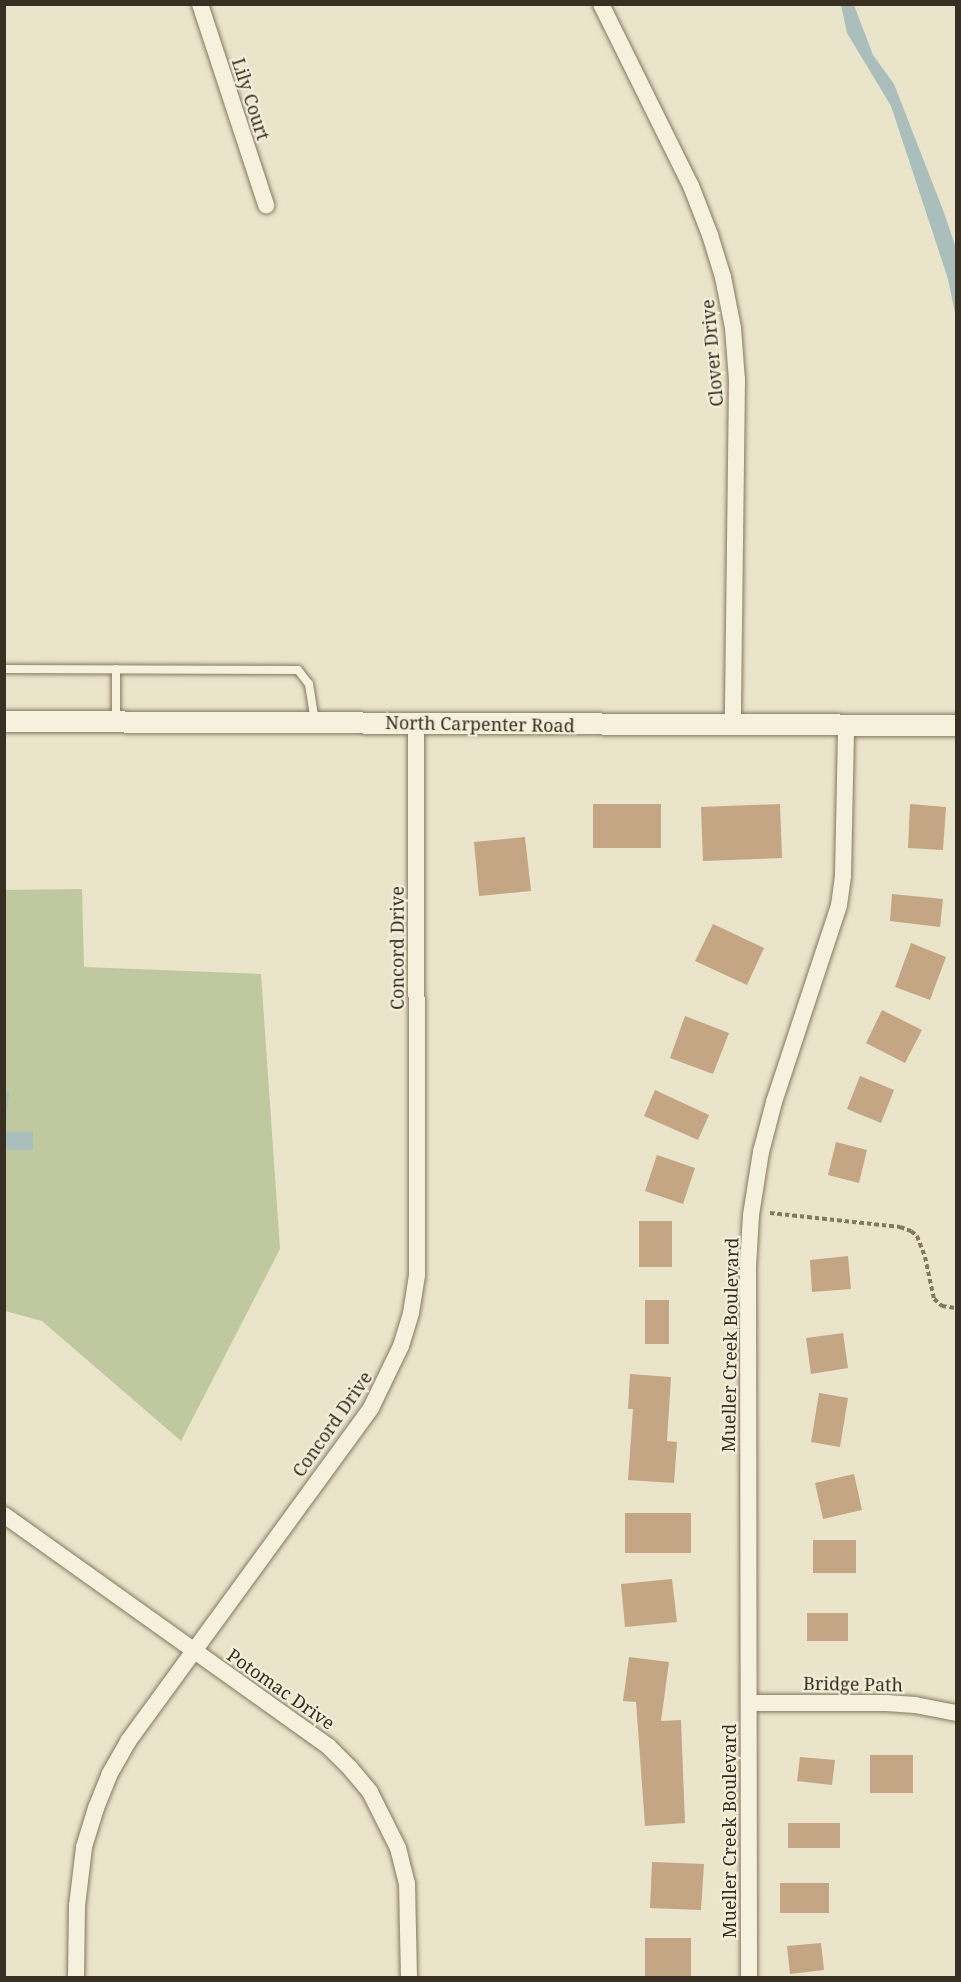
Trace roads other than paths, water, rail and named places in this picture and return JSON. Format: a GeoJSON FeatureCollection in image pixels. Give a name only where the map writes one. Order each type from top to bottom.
{"type":"FeatureCollection","features":[{"type":"Feature","properties":{"kind":"street","name":"Lily Court"},"geometry":{"type":"LineString","coordinates":[[200,4],[266,205]]}},
{"type":"Feature","properties":{"kind":"street","name":"Clover Drive"},"geometry":{"type":"LineString","coordinates":[[601,4],[695,196],[723,277],[733,328],[737,380],[733,725]]}},
{"type":"Feature","properties":{"kind":"street","name":"North Carpenter Road"},"geometry":{"type":"LineString","coordinates":[[4,721],[957,725]]}},
{"type":"Feature","properties":{"kind":"street","name":"Concord Drive"},"geometry":{"type":"LineString","coordinates":[[76,1977],[78,1887],[84,1847],[109,1775],[129,1740],[370,1408],[401,1346],[411,1313],[417,1275],[416,721]]}},
{"type":"Feature","properties":{"kind":"street","name":"Mueller Creek Boulevard"},"geometry":{"type":"LineString","coordinates":[[749,1977],[748,1267],[752,1211],[761,1152],[774,1102],[839,905],[843,875],[846,726]]}},
{"type":"Feature","properties":{"kind":"street","name":"Potomac Drive"},"geometry":{"type":"LineString","coordinates":[[4,1515],[328,1746],[370,1792],[386,1819],[398,1848],[407,1883],[409,1977]]}},
{"type":"Feature","properties":{"kind":"street","name":"Bridge Path"},"geometry":{"type":"LineString","coordinates":[[748,1703],[886,1703],[915,1705],[957,1713]]}},
{"type":"Feature","properties":{"kind":"lane"},"geometry":{"type":"LineString","coordinates":[[4,669],[298,670],[309,684],[315,723]]}},
{"type":"Feature","properties":{"kind":"lane"},"geometry":{"type":"LineString","coordinates":[[116,669],[116,722]]}}]}
